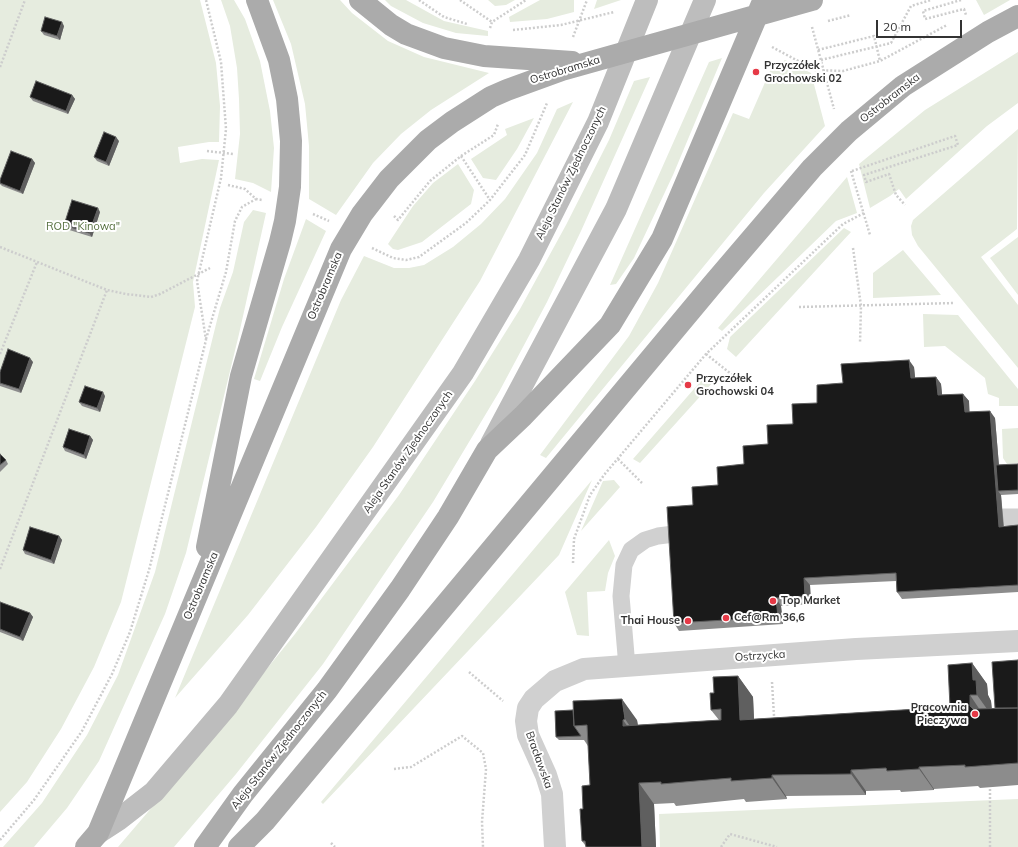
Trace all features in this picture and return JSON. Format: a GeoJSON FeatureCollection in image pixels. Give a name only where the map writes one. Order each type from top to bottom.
{"type":"FeatureCollection","features":[{"type":"Feature","properties":{"kind":"main road"},"geometry":{"type":"LineString","coordinates":[[200,589],[221,470],[241,376],[285,221],[290,180],[291,141],[287,99],[279,60],[256,0]]}},
{"type":"Feature","properties":{"kind":"main road"},"geometry":{"type":"LineString","coordinates":[[360,0],[391,25],[406,34],[456,52],[484,56],[565,62],[590,62]]}},
{"type":"Feature","properties":{"kind":"main road","name":"Aleja Stanów Zjednoczonych"},"geometry":{"type":"LineString","coordinates":[[92,840],[154,792],[228,705],[463,373],[529,260],[598,122],[647,0]]}},
{"type":"Feature","properties":{"kind":"main road","name":"Aleja Stanów Zjednoczonych"},"geometry":{"type":"LineString","coordinates":[[205,847],[243,794],[327,690],[400,589],[448,517],[487,450],[616,209],[704,0]]}},
{"type":"Feature","properties":{"kind":"main road"},"geometry":{"type":"LineString","coordinates":[[487,450],[523,416],[610,325],[662,239],[764,0]]}},
{"type":"Feature","properties":{"kind":"main road","name":"Ostrobramska"},"geometry":{"type":"LineString","coordinates":[[92,840],[200,589],[341,249],[362,214],[389,179],[428,140],[452,122],[491,97],[546,75],[812,0]]}},
{"type":"Feature","properties":{"kind":"main road","name":"Ostrobramska"},"geometry":{"type":"LineString","coordinates":[[239,847],[270,815],[812,168],[849,131],[903,86],[958,50],[1018,16]]}},
{"type":"Feature","properties":{"kind":"street","name":"Ostrzycka"},"geometry":{"type":"LineString","coordinates":[[526,721],[528,708],[534,699],[555,681],[584,669],[848,650],[1018,641]]}},
{"type":"Feature","properties":{"kind":"street","name":"Bracławska"},"geometry":{"type":"LineString","coordinates":[[526,721],[528,736],[546,775],[552,794],[555,847]]}},
{"type":"Feature","properties":{"kind":"lane"},"geometry":{"type":"LineString","coordinates":[[627,667],[621,596],[624,565],[631,550],[645,540],[658,536],[674,534]]}},
{"type":"Feature","properties":{"kind":"path"},"geometry":{"type":"LineString","coordinates":[[0,67],[25,0]]}},
{"type":"Feature","properties":{"kind":"path"},"geometry":{"type":"LineString","coordinates":[[206,0],[221,62],[225,94],[224,153],[197,281],[200,309],[206,340]]}},
{"type":"Feature","properties":{"kind":"path"},"geometry":{"type":"LineString","coordinates":[[419,0],[444,17],[471,25]]}},
{"type":"Feature","properties":{"kind":"path"},"geometry":{"type":"LineString","coordinates":[[460,0],[492,22]]}},
{"type":"Feature","properties":{"kind":"path"},"geometry":{"type":"LineString","coordinates":[[490,28],[492,22],[526,0]]}},
{"type":"Feature","properties":{"kind":"path"},"geometry":{"type":"LineString","coordinates":[[570,44],[587,0]]}},
{"type":"Feature","properties":{"kind":"path"},"geometry":{"type":"LineString","coordinates":[[821,60],[891,42],[911,6],[931,0]]}},
{"type":"Feature","properties":{"kind":"path"},"geometry":{"type":"LineString","coordinates":[[959,18],[966,15],[964,9],[925,19],[923,11],[961,0]]}},
{"type":"Feature","properties":{"kind":"path"},"geometry":{"type":"LineString","coordinates":[[508,30],[568,24],[621,10]]}},
{"type":"Feature","properties":{"kind":"path"},"geometry":{"type":"LineString","coordinates":[[770,46],[815,70],[843,71],[880,60],[952,22]]}},
{"type":"Feature","properties":{"kind":"path"},"geometry":{"type":"LineString","coordinates":[[812,26],[835,112]]}},
{"type":"Feature","properties":{"kind":"path"},"geometry":{"type":"LineString","coordinates":[[484,27],[496,29]]}},
{"type":"Feature","properties":{"kind":"path"},"geometry":{"type":"LineString","coordinates":[[818,50],[874,36],[880,60]]}},
{"type":"Feature","properties":{"kind":"path"},"geometry":{"type":"LineString","coordinates":[[371,248],[393,258],[406,260],[419,257],[466,223],[490,200],[525,155],[548,103]]}},
{"type":"Feature","properties":{"kind":"path"},"geometry":{"type":"LineString","coordinates":[[490,124],[498,124],[504,121]]}},
{"type":"Feature","properties":{"kind":"path"},"geometry":{"type":"LineString","coordinates":[[398,209],[393,215],[398,220],[430,181],[462,156],[494,134],[498,124]]}},
{"type":"Feature","properties":{"kind":"path"},"geometry":{"type":"LineString","coordinates":[[852,171],[955,136],[958,145],[864,175],[866,182],[889,174],[896,195],[905,205]]}},
{"type":"Feature","properties":{"kind":"path"},"geometry":{"type":"LineString","coordinates":[[208,151],[233,154]]}},
{"type":"Feature","properties":{"kind":"path"},"geometry":{"type":"LineString","coordinates":[[462,156],[490,200]]}},
{"type":"Feature","properties":{"kind":"path"},"geometry":{"type":"LineString","coordinates":[[850,164],[870,235]]}},
{"type":"Feature","properties":{"kind":"path"},"geometry":{"type":"LineString","coordinates":[[228,185],[245,189],[256,199],[263,200]]}},
{"type":"Feature","properties":{"kind":"path"},"geometry":{"type":"LineString","coordinates":[[0,840],[34,800],[82,731],[112,674],[124,646],[149,570],[206,340],[226,272],[235,221],[242,207],[256,199]]}},
{"type":"Feature","properties":{"kind":"path"},"geometry":{"type":"LineString","coordinates":[[310,213],[331,222]]}},
{"type":"Feature","properties":{"kind":"path"},"geometry":{"type":"LineString","coordinates":[[574,563],[574,539],[590,495],[618,459],[706,354],[844,224],[864,213]]}},
{"type":"Feature","properties":{"kind":"path"},"geometry":{"type":"LineString","coordinates":[[0,247],[107,290],[126,294],[151,296],[160,294],[210,268]]}},
{"type":"Feature","properties":{"kind":"path"},"geometry":{"type":"LineString","coordinates":[[853,248],[861,306],[860,343]]}},
{"type":"Feature","properties":{"kind":"path"},"geometry":{"type":"LineString","coordinates":[[0,354],[37,262]]}},
{"type":"Feature","properties":{"kind":"path"},"geometry":{"type":"LineString","coordinates":[[0,569],[107,290]]}},
{"type":"Feature","properties":{"kind":"path"},"geometry":{"type":"LineString","coordinates":[[799,307],[954,303]]}},
{"type":"Feature","properties":{"kind":"path"},"geometry":{"type":"LineString","coordinates":[[706,354],[735,377]]}},
{"type":"Feature","properties":{"kind":"path"},"geometry":{"type":"LineString","coordinates":[[618,459],[642,483]]}},
{"type":"Feature","properties":{"kind":"path"},"geometry":{"type":"LineString","coordinates":[[469,672],[526,721]]}},
{"type":"Feature","properties":{"kind":"path"},"geometry":{"type":"LineString","coordinates":[[772,679],[774,716]]}},
{"type":"Feature","properties":{"kind":"path"},"geometry":{"type":"LineString","coordinates":[[394,769],[411,767],[462,736],[483,752],[486,769],[482,822],[483,847]]}},
{"type":"Feature","properties":{"kind":"path"},"geometry":{"type":"LineString","coordinates":[[990,789],[990,847]]}},
{"type":"Feature","properties":{"kind":"path"},"geometry":{"type":"LineString","coordinates":[[721,847],[730,834],[776,847]]}},
{"type":"Feature","properties":{"kind":"path"},"geometry":{"type":"LineString","coordinates":[[331,843],[335,847]]}},
{"type":"Feature","properties":{"kind":"green space","name":"ROD \"Kinowa\""},"geometry":{"type":"Polygon","coordinates":[[[0,0],[200,0],[216,63],[220,106],[219,142],[209,142],[178,147],[180,163],[202,159],[219,160],[193,282],[195,307],[121,602],[94,667],[61,729],[27,782],[0,812],[0,0]]]}},
{"type":"Feature","properties":{"kind":"green space"},"geometry":{"type":"Polygon","coordinates":[[[221,0],[234,0],[245,19],[260,61],[270,111],[274,148],[271,192],[253,183],[235,179],[240,134],[237,68],[230,26],[221,0]]]}},
{"type":"Feature","properties":{"kind":"green space"},"geometry":{"type":"Polygon","coordinates":[[[273,0],[340,0],[352,13],[388,41],[424,57],[489,73],[431,110],[401,134],[373,163],[336,215],[309,199],[309,146],[305,104],[291,44],[273,0]]]}},
{"type":"Feature","properties":{"kind":"green space"},"geometry":{"type":"Polygon","coordinates":[[[385,0],[406,0],[444,21],[488,31],[488,36],[456,33],[423,23],[391,6],[385,0]]]}},
{"type":"Feature","properties":{"kind":"green space"},"geometry":{"type":"Polygon","coordinates":[[[488,0],[515,0],[506,5],[495,6],[488,0]]]}},
{"type":"Feature","properties":{"kind":"green space"},"geometry":{"type":"Polygon","coordinates":[[[540,0],[574,0],[574,12],[547,19],[510,22],[509,17],[540,0]]]}},
{"type":"Feature","properties":{"kind":"green space"},"geometry":{"type":"Polygon","coordinates":[[[597,0],[621,0],[594,9],[597,0]]]}},
{"type":"Feature","properties":{"kind":"green space"},"geometry":{"type":"Polygon","coordinates":[[[976,0],[1010,0],[984,15],[976,0]]]}},
{"type":"Feature","properties":{"kind":"green space"},"geometry":{"type":"Polygon","coordinates":[[[1018,52],[1018,103],[987,126],[906,199],[899,189],[870,208],[859,164],[925,110],[1018,52]]]}},
{"type":"Feature","properties":{"kind":"green space"},"geometry":{"type":"Polygon","coordinates":[[[722,58],[673,175],[634,258],[616,284],[610,285],[709,62],[722,58]]]}},
{"type":"Feature","properties":{"kind":"green space"},"geometry":{"type":"Polygon","coordinates":[[[785,60],[811,73],[825,126],[764,193],[546,458],[540,455],[629,336],[658,283],[733,113],[749,119],[770,71],[785,60]]]}},
{"type":"Feature","properties":{"kind":"green space"},"geometry":{"type":"Polygon","coordinates":[[[650,77],[581,231],[547,302],[499,392],[433,502],[323,664],[236,774],[174,847],[118,847],[206,744],[295,634],[399,495],[475,381],[520,309],[566,225],[609,140],[634,81],[650,77]]]}},
{"type":"Feature","properties":{"kind":"green space"},"geometry":{"type":"Polygon","coordinates":[[[573,102],[480,281],[373,447],[316,527],[248,615],[175,698],[341,300],[364,256],[394,268],[409,268],[424,265],[453,247],[481,224],[505,199],[537,153],[557,109],[573,102]]]}},
{"type":"Feature","properties":{"kind":"green space"},"geometry":{"type":"Polygon","coordinates":[[[534,118],[517,149],[496,180],[483,178],[471,159],[507,135],[505,129],[534,118]]]}},
{"type":"Feature","properties":{"kind":"green space"},"geometry":{"type":"Polygon","coordinates":[[[1018,129],[1017,229],[981,257],[1018,305],[1018,368],[918,246],[912,235],[911,226],[913,220],[1018,129]]]}},
{"type":"Feature","properties":{"kind":"green space"},"geometry":{"type":"Polygon","coordinates":[[[458,164],[474,190],[471,204],[422,242],[398,250],[393,249],[388,244],[413,206],[433,183],[458,164]]]}},
{"type":"Feature","properties":{"kind":"green space"},"geometry":{"type":"Polygon","coordinates":[[[847,177],[857,213],[836,221],[722,331],[718,328],[847,177]]]}},
{"type":"Feature","properties":{"kind":"green space"},"geometry":{"type":"Polygon","coordinates":[[[253,210],[266,213],[239,334],[186,553],[165,614],[99,761],[67,808],[34,847],[3,847],[42,803],[87,735],[118,675],[155,572],[220,308],[233,272],[244,222],[253,210]]]}},
{"type":"Feature","properties":{"kind":"green space"},"geometry":{"type":"Polygon","coordinates":[[[306,219],[326,231],[282,327],[260,381],[254,379],[284,279],[306,219]]]}},
{"type":"Feature","properties":{"kind":"green space"},"geometry":{"type":"Polygon","coordinates":[[[844,228],[851,232],[736,357],[727,349],[730,337],[844,228]]]}},
{"type":"Feature","properties":{"kind":"green space"},"geometry":{"type":"Polygon","coordinates":[[[1018,237],[1018,295],[990,258],[1018,237]]]}},
{"type":"Feature","properties":{"kind":"green space"},"geometry":{"type":"Polygon","coordinates":[[[903,250],[941,295],[873,298],[873,273],[903,250]]]}},
{"type":"Feature","properties":{"kind":"green space"},"geometry":{"type":"Polygon","coordinates":[[[923,314],[958,315],[1018,389],[1018,406],[999,406],[999,398],[988,394],[985,378],[945,346],[924,347],[923,314]]]}},
{"type":"Feature","properties":{"kind":"green space"},"geometry":{"type":"Polygon","coordinates":[[[707,374],[714,381],[640,463],[633,459],[707,374]]]}},
{"type":"Feature","properties":{"kind":"green space"},"geometry":{"type":"Polygon","coordinates":[[[1018,428],[1018,463],[1007,464],[1003,458],[1002,429],[1018,428]]]}},
{"type":"Feature","properties":{"kind":"green space"},"geometry":{"type":"Polygon","coordinates":[[[592,480],[559,555],[323,804],[321,802],[592,480]]]}},
{"type":"Feature","properties":{"kind":"green space"},"geometry":{"type":"Polygon","coordinates":[[[614,480],[620,487],[581,531],[603,481],[614,480]]]}},
{"type":"Feature","properties":{"kind":"green space"},"geometry":{"type":"Polygon","coordinates":[[[609,540],[615,556],[608,573],[605,591],[587,592],[589,636],[577,635],[565,592],[609,540]]]}},
{"type":"Feature","properties":{"kind":"green space"},"geometry":{"type":"Polygon","coordinates":[[[1018,799],[1018,847],[660,847],[659,814],[1018,799]]]}},
{"type":"Feature","properties":{"kind":"building"},"geometry":{"type":"Polygon","coordinates":[[[45,17],[62,22],[57,36],[41,31],[45,17]]]}},
{"type":"Feature","properties":{"kind":"building"},"geometry":{"type":"Polygon","coordinates":[[[36,81],[72,95],[66,111],[30,97],[36,81]]]}},
{"type":"Feature","properties":{"kind":"building"},"geometry":{"type":"Polygon","coordinates":[[[104,132],[116,137],[106,162],[94,157],[104,132]]]}},
{"type":"Feature","properties":{"kind":"building"},"geometry":{"type":"Polygon","coordinates":[[[11,151],[32,159],[20,191],[0,183],[11,151]]]}},
{"type":"Feature","properties":{"kind":"building"},"geometry":{"type":"Polygon","coordinates":[[[72,200],[98,208],[89,233],[64,225],[72,200]]]}},
{"type":"Feature","properties":{"kind":"building"},"geometry":{"type":"Polygon","coordinates":[[[8,349],[30,358],[19,389],[0,383],[0,372],[8,349]]]}},
{"type":"Feature","properties":{"kind":"building"},"geometry":{"type":"Polygon","coordinates":[[[909,360],[911,378],[936,377],[938,395],[963,394],[965,412],[990,411],[999,527],[1018,525],[1018,585],[897,592],[896,573],[804,578],[805,596],[776,598],[778,617],[674,623],[667,507],[693,505],[692,487],[718,485],[717,467],[744,464],[743,446],[768,444],[767,425],[793,424],[792,404],[817,403],[817,385],[843,383],[841,364],[909,360]]]}},
{"type":"Feature","properties":{"kind":"building"},"geometry":{"type":"Polygon","coordinates":[[[85,386],[103,392],[97,408],[79,402],[85,386]]]}},
{"type":"Feature","properties":{"kind":"building"},"geometry":{"type":"Polygon","coordinates":[[[69,429],[90,436],[84,455],[63,447],[69,429]]]}},
{"type":"Feature","properties":{"kind":"building"},"geometry":{"type":"Polygon","coordinates":[[[0,454],[6,460],[0,465],[0,454]]]}},
{"type":"Feature","properties":{"kind":"building"},"geometry":{"type":"Polygon","coordinates":[[[1018,464],[1018,490],[998,491],[996,465],[1018,464]]]}},
{"type":"Feature","properties":{"kind":"building"},"geometry":{"type":"Polygon","coordinates":[[[30,527],[59,536],[51,560],[23,550],[30,527]]]}},
{"type":"Feature","properties":{"kind":"building"},"geometry":{"type":"Polygon","coordinates":[[[0,602],[30,613],[20,637],[0,629],[0,602]]]}},
{"type":"Feature","properties":{"kind":"building"},"geometry":{"type":"Polygon","coordinates":[[[1018,660],[1018,708],[995,708],[992,662],[1018,660]]]}},
{"type":"Feature","properties":{"kind":"building"},"geometry":{"type":"Polygon","coordinates":[[[972,663],[973,680],[976,680],[977,695],[970,695],[970,706],[973,709],[1018,708],[1018,763],[965,767],[965,765],[919,767],[919,769],[887,771],[886,768],[851,770],[851,774],[772,775],[772,778],[731,781],[731,778],[661,784],[661,782],[639,783],[642,847],[586,847],[585,841],[582,841],[580,809],[583,809],[582,786],[590,785],[587,725],[574,726],[573,701],[622,699],[625,719],[623,720],[623,726],[721,720],[721,709],[711,710],[710,693],[714,693],[713,677],[738,676],[740,720],[950,707],[948,665],[972,663]]]}},
{"type":"Feature","properties":{"kind":"building"},"geometry":{"type":"Polygon","coordinates":[[[573,710],[574,726],[581,736],[556,737],[555,711],[573,710]]]}},
{"type":"Feature","properties":{"kind":"place","name":"Przyczółek Grochowski 02"},"geometry":{"type":"Point","coordinates":[756,72]}},
{"type":"Feature","properties":{"kind":"place","name":"Przyczółek Grochowski 04"},"geometry":{"type":"Point","coordinates":[688,385]}},
{"type":"Feature","properties":{"kind":"place","name":"Top Market"},"geometry":{"type":"Point","coordinates":[773,601]}},
{"type":"Feature","properties":{"kind":"place","name":"Cef@Rm 36,6"},"geometry":{"type":"Point","coordinates":[726,618]}},
{"type":"Feature","properties":{"kind":"place","name":"Thai House"},"geometry":{"type":"Point","coordinates":[688,621]}},
{"type":"Feature","properties":{"kind":"place","name":"Pracownia Pieczywa"},"geometry":{"type":"Point","coordinates":[975,714]}}]}
